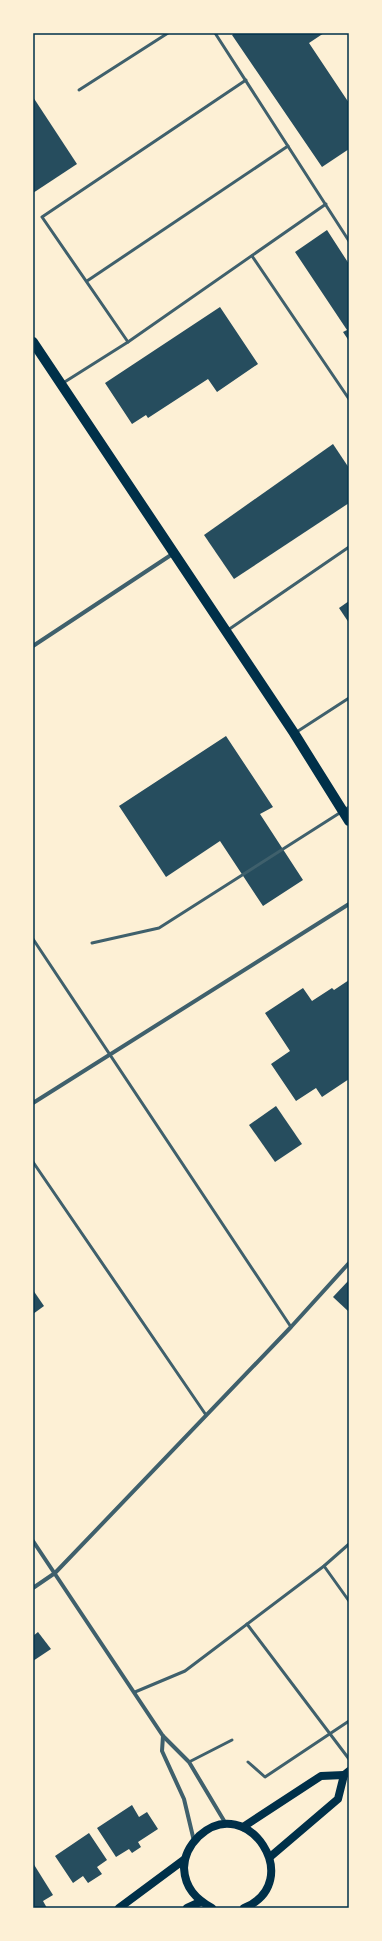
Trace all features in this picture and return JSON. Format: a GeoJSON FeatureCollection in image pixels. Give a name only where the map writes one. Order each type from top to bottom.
{"type":"FeatureCollection","features":[{"type":"Feature","properties":{"kind":"main road"},"geometry":{"type":"LineString","coordinates":[[33,342],[346,809],[349,821]]}},
{"type":"Feature","properties":{"kind":"main road"},"geometry":{"type":"LineString","coordinates":[[243,1828],[321,1776],[347,1773],[338,1799],[270,1857]]}},
{"type":"Feature","properties":{"kind":"main road"},"geometry":{"type":"LineString","coordinates":[[212,1908],[200,1902],[191,1892],[185,1879],[187,1853],[194,1841],[204,1831],[216,1826],[226,1825],[243,1828],[255,1834],[264,1844],[270,1857],[271,1870],[268,1884],[262,1896],[249,1907]]}},
{"type":"Feature","properties":{"kind":"main road"},"geometry":{"type":"LineString","coordinates":[[118,1908],[186,1859]]}},
{"type":"Feature","properties":{"kind":"main road"},"geometry":{"type":"LineString","coordinates":[[187,1908],[200,1902]]}},
{"type":"Feature","properties":{"kind":"street"},"geometry":{"type":"LineString","coordinates":[[33,646],[174,553]]}},
{"type":"Feature","properties":{"kind":"street"},"geometry":{"type":"LineString","coordinates":[[33,1103],[349,904]]}},
{"type":"Feature","properties":{"kind":"street"},"geometry":{"type":"LineString","coordinates":[[33,1588],[55,1573],[291,1327],[349,1263]]}},
{"type":"Feature","properties":{"kind":"street"},"geometry":{"type":"LineString","coordinates":[[33,1541],[163,1736],[189,1762],[226,1825]]}},
{"type":"Feature","properties":{"kind":"street"},"geometry":{"type":"LineString","coordinates":[[163,1736],[162,1751],[184,1799],[194,1841]]}},
{"type":"Feature","properties":{"kind":"lane"},"geometry":{"type":"LineString","coordinates":[[79,90],[168,33]]}},
{"type":"Feature","properties":{"kind":"lane"},"geometry":{"type":"LineString","coordinates":[[215,33],[349,241]]}},
{"type":"Feature","properties":{"kind":"lane"},"geometry":{"type":"LineString","coordinates":[[128,342],[42,217],[246,80]]}},
{"type":"Feature","properties":{"kind":"lane"},"geometry":{"type":"LineString","coordinates":[[87,282],[288,146]]}},
{"type":"Feature","properties":{"kind":"lane"},"geometry":{"type":"LineString","coordinates":[[62,384],[128,342],[326,204]]}},
{"type":"Feature","properties":{"kind":"lane"},"geometry":{"type":"LineString","coordinates":[[252,256],[349,399]]}},
{"type":"Feature","properties":{"kind":"lane"},"geometry":{"type":"LineString","coordinates":[[226,631],[349,547]]}},
{"type":"Feature","properties":{"kind":"lane"},"geometry":{"type":"LineString","coordinates":[[294,733],[349,698]]}},
{"type":"Feature","properties":{"kind":"lane"},"geometry":{"type":"LineString","coordinates":[[92,943],[159,928],[346,809]]}},
{"type":"Feature","properties":{"kind":"lane"},"geometry":{"type":"LineString","coordinates":[[33,939],[291,1327]]}},
{"type":"Feature","properties":{"kind":"lane"},"geometry":{"type":"LineString","coordinates":[[33,1162],[206,1415]]}},
{"type":"Feature","properties":{"kind":"lane"},"geometry":{"type":"LineString","coordinates":[[135,1692],[185,1671],[324,1566],[349,1544]]}},
{"type":"Feature","properties":{"kind":"lane"},"geometry":{"type":"LineString","coordinates":[[324,1566],[349,1601]]}},
{"type":"Feature","properties":{"kind":"lane"},"geometry":{"type":"LineString","coordinates":[[247,1624],[349,1759]]}},
{"type":"Feature","properties":{"kind":"lane"},"geometry":{"type":"LineString","coordinates":[[248,1762],[265,1777],[349,1721]]}},
{"type":"Feature","properties":{"kind":"lane"},"geometry":{"type":"LineString","coordinates":[[189,1762],[232,1740]]}},
{"type":"Feature","properties":{"kind":"building"},"geometry":{"type":"Polygon","coordinates":[[[235,33],[324,33],[309,43],[349,103],[349,149],[322,167],[232,35],[235,33]]]}},
{"type":"Feature","properties":{"kind":"building"},"geometry":{"type":"Polygon","coordinates":[[[33,97],[77,164],[33,193],[33,97]]]}},
{"type":"Feature","properties":{"kind":"building"},"geometry":{"type":"Polygon","coordinates":[[[327,230],[349,264],[349,341],[343,332],[347,330],[295,252],[327,230]]]}},
{"type":"Feature","properties":{"kind":"building"},"geometry":{"type":"Polygon","coordinates":[[[220,307],[258,364],[217,392],[208,379],[148,418],[146,415],[132,424],[105,383],[220,307]]]}},
{"type":"Feature","properties":{"kind":"building"},"geometry":{"type":"Polygon","coordinates":[[[333,444],[349,468],[349,503],[234,579],[204,535],[333,444]]]}},
{"type":"Feature","properties":{"kind":"building"},"geometry":{"type":"Polygon","coordinates":[[[349,601],[349,623],[339,608],[349,601]]]}},
{"type":"Feature","properties":{"kind":"building"},"geometry":{"type":"Polygon","coordinates":[[[226,736],[273,807],[260,814],[303,880],[263,906],[220,841],[166,877],[119,806],[226,736]]]}},
{"type":"Feature","properties":{"kind":"building"},"geometry":{"type":"Polygon","coordinates":[[[349,980],[349,1079],[322,1097],[316,1088],[296,1101],[271,1064],[290,1051],[265,1013],[303,988],[312,1001],[332,988],[334,990],[349,980]]]}},
{"type":"Feature","properties":{"kind":"building"},"geometry":{"type":"Polygon","coordinates":[[[276,1106],[302,1144],[275,1162],[249,1125],[276,1106]]]}},
{"type":"Feature","properties":{"kind":"building"},"geometry":{"type":"Polygon","coordinates":[[[349,1280],[349,1312],[333,1297],[349,1280]]]}},
{"type":"Feature","properties":{"kind":"building"},"geometry":{"type":"Polygon","coordinates":[[[33,1290],[44,1306],[33,1314],[33,1290]]]}},
{"type":"Feature","properties":{"kind":"building"},"geometry":{"type":"Polygon","coordinates":[[[38,1632],[51,1649],[33,1661],[33,1636],[38,1632]]]}},
{"type":"Feature","properties":{"kind":"building"},"geometry":{"type":"Polygon","coordinates":[[[132,1805],[139,1817],[147,1812],[158,1829],[138,1842],[141,1847],[132,1853],[129,1849],[116,1857],[97,1828],[132,1805]]]}},
{"type":"Feature","properties":{"kind":"building"},"geometry":{"type":"Polygon","coordinates":[[[89,1833],[107,1860],[97,1867],[102,1874],[88,1883],[83,1876],[73,1883],[55,1856],[89,1833]]]}},
{"type":"Feature","properties":{"kind":"building"},"geometry":{"type":"Polygon","coordinates":[[[33,1863],[53,1895],[43,1901],[47,1908],[33,1908],[33,1863]]]}}]}
